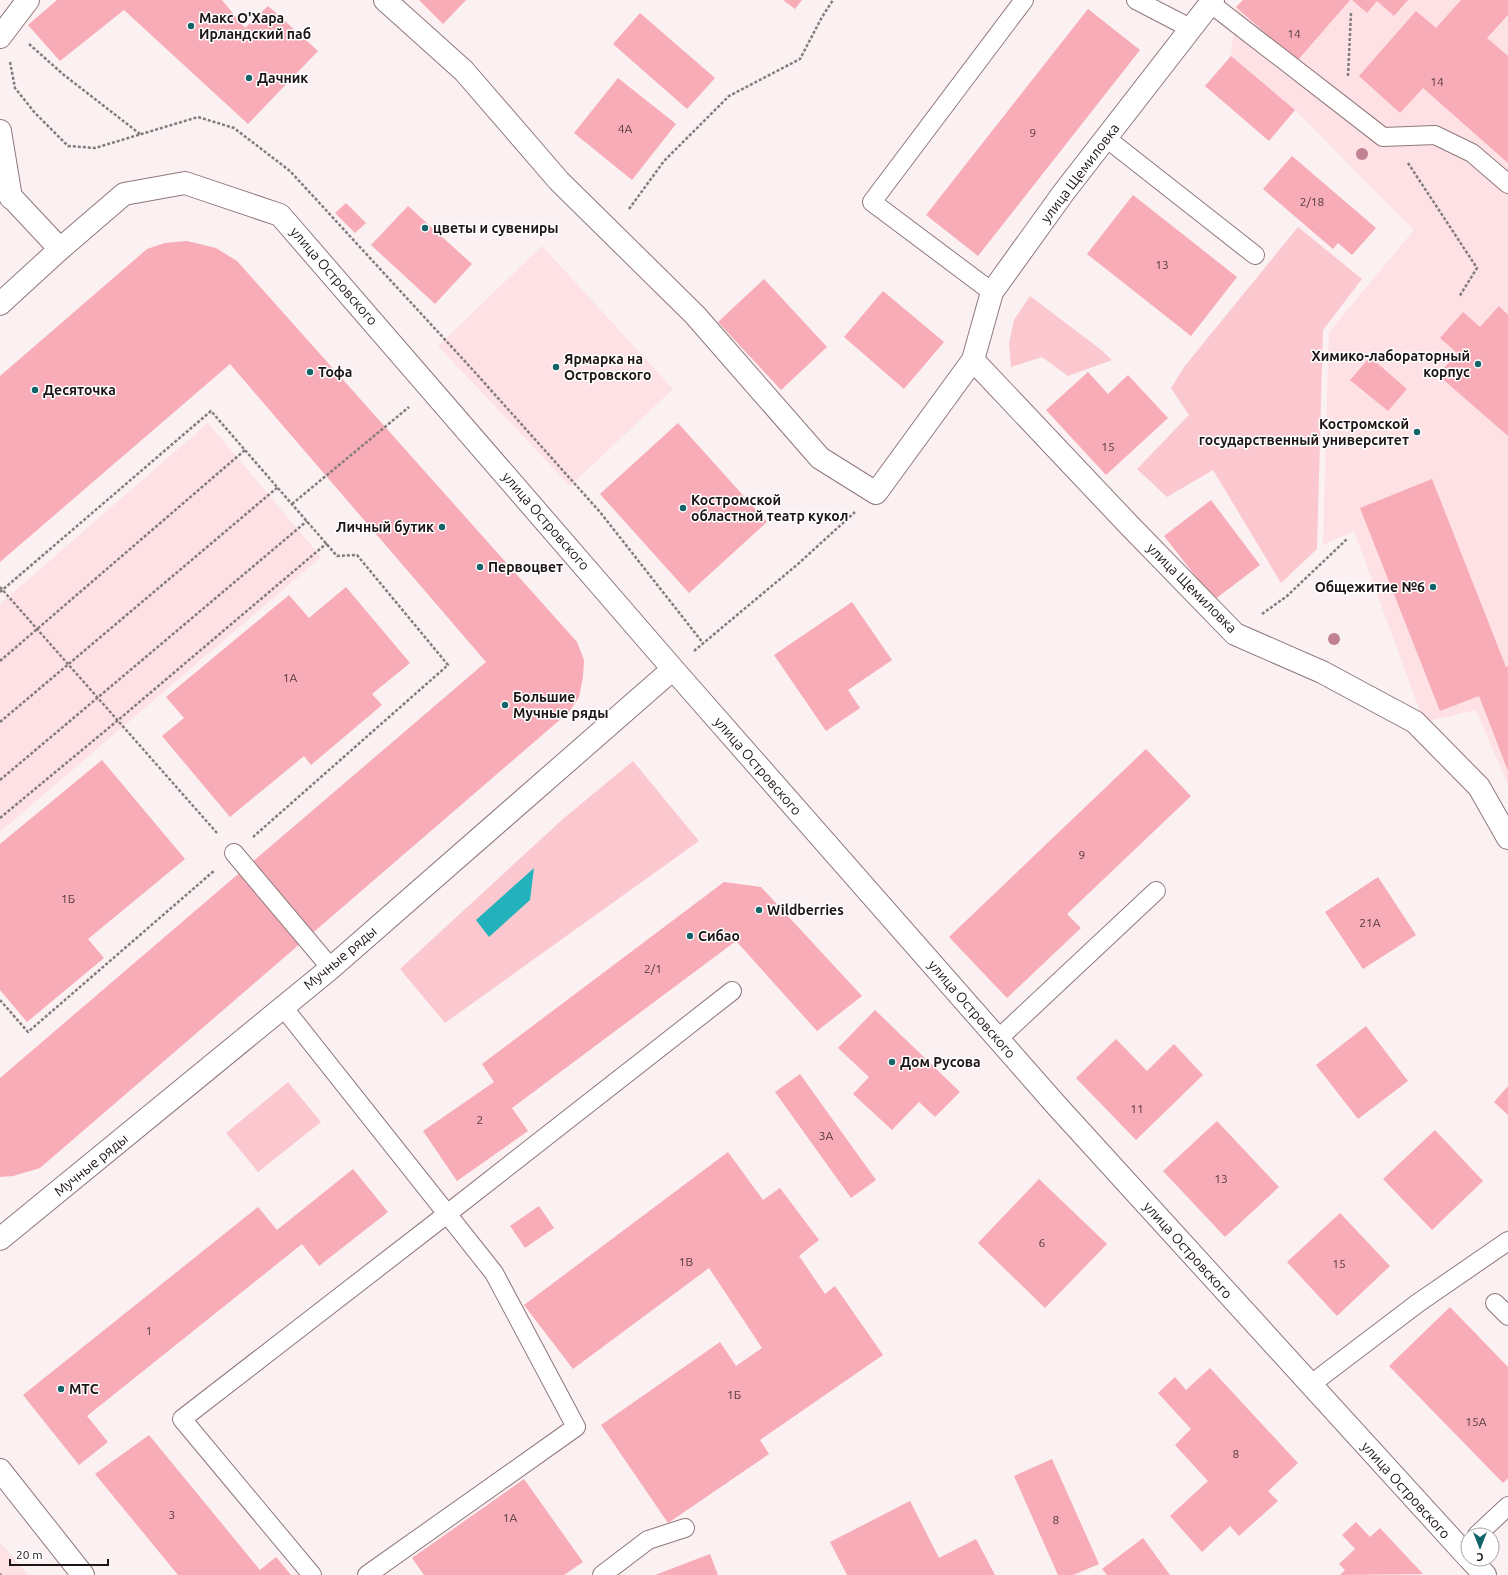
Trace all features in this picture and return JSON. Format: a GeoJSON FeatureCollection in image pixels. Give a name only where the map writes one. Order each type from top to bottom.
{"type":"FeatureCollection","features":[{"type":"Feature","properties":{"kind":"street"},"geometry":{"type":"LineString","coordinates":[[0,37],[28,0]]}},
{"type":"Feature","properties":{"kind":"street"},"geometry":{"type":"LineString","coordinates":[[385,0],[464,71],[559,181],[695,315],[820,458],[876,493]]}},
{"type":"Feature","properties":{"kind":"street","name":"улица Щемиловка"},"geometry":{"type":"LineString","coordinates":[[876,493],[974,360],[992,292],[1064,192],[1190,28],[1212,2]]}},
{"type":"Feature","properties":{"kind":"street"},"geometry":{"type":"LineString","coordinates":[[0,131],[6,191],[60,249],[0,304]]}},
{"type":"Feature","properties":{"kind":"street","name":"улица Островского"},"geometry":{"type":"LineString","coordinates":[[60,249],[124,194],[185,183],[280,215],[673,669],[1062,1112],[1310,1384],[1460,1545]]}},
{"type":"Feature","properties":{"kind":"street","name":"улица Щемиловка"},"geometry":{"type":"LineString","coordinates":[[974,360],[1117,513],[1235,634],[1322,672],[1414,722],[1479,787],[1508,838]]}},
{"type":"Feature","properties":{"kind":"street","name":"Мучные ряды"},"geometry":{"type":"LineString","coordinates":[[0,1239],[331,968],[673,669]]}},
{"type":"Feature","properties":{"kind":"street"},"geometry":{"type":"LineString","coordinates":[[0,1470],[83,1575]]}},
{"type":"Feature","properties":{"kind":"street","name":"улица Островского"},"geometry":{"type":"LineString","coordinates":[[1479,1567],[1485,1575]]}},
{"type":"Feature","properties":{"kind":"lane"},"geometry":{"type":"LineString","coordinates":[[992,292],[872,202],[1024,0]]}},
{"type":"Feature","properties":{"kind":"lane"},"geometry":{"type":"LineString","coordinates":[[1136,0],[1190,28]]}},
{"type":"Feature","properties":{"kind":"lane"},"geometry":{"type":"LineString","coordinates":[[1212,2],[1383,137],[1435,135],[1472,153],[1508,184]]}},
{"type":"Feature","properties":{"kind":"lane"},"geometry":{"type":"LineString","coordinates":[[1106,138],[1255,255]]}},
{"type":"Feature","properties":{"kind":"lane"},"geometry":{"type":"LineString","coordinates":[[234,853],[331,968]]}},
{"type":"Feature","properties":{"kind":"lane"},"geometry":{"type":"LineString","coordinates":[[998,1039],[1156,891]]}},
{"type":"Feature","properties":{"kind":"lane"},"geometry":{"type":"LineString","coordinates":[[312,1575],[182,1419],[732,991]]}},
{"type":"Feature","properties":{"kind":"lane"},"geometry":{"type":"LineString","coordinates":[[283,1007],[494,1273],[576,1427],[367,1575]]}},
{"type":"Feature","properties":{"kind":"lane"},"geometry":{"type":"LineString","coordinates":[[1310,1384],[1418,1304],[1508,1241]]}},
{"type":"Feature","properties":{"kind":"lane"},"geometry":{"type":"LineString","coordinates":[[1495,1303],[1508,1316]]}},
{"type":"Feature","properties":{"kind":"lane"},"geometry":{"type":"LineString","coordinates":[[1486,1527],[1508,1506]]}},
{"type":"Feature","properties":{"kind":"lane"},"geometry":{"type":"LineString","coordinates":[[602,1575],[648,1540],[685,1528]]}},
{"type":"Feature","properties":{"kind":"path"},"geometry":{"type":"LineString","coordinates":[[612,233],[664,161],[729,96],[800,59],[822,17],[833,0]]}},
{"type":"Feature","properties":{"kind":"path"},"geometry":{"type":"LineString","coordinates":[[1347,109],[1351,13]]}},
{"type":"Feature","properties":{"kind":"path"},"geometry":{"type":"LineString","coordinates":[[26,41],[64,75],[140,134]]}},
{"type":"Feature","properties":{"kind":"path"},"geometry":{"type":"LineString","coordinates":[[1383,137],[1409,165],[1477,268],[1459,297]]}},
{"type":"Feature","properties":{"kind":"path"},"geometry":{"type":"LineString","coordinates":[[292,504],[431,388]]}},
{"type":"Feature","properties":{"kind":"path"},"geometry":{"type":"LineString","coordinates":[[0,1000],[28,1032],[234,853],[448,665],[356,555],[338,556],[211,411],[1,590],[234,853]]}},
{"type":"Feature","properties":{"kind":"path"},"geometry":{"type":"LineString","coordinates":[[0,661],[245,450]]}},
{"type":"Feature","properties":{"kind":"path"},"geometry":{"type":"LineString","coordinates":[[0,722],[278,487]]}},
{"type":"Feature","properties":{"kind":"path"},"geometry":{"type":"LineString","coordinates":[[673,669],[798,564],[876,493]]}},
{"type":"Feature","properties":{"kind":"path"},"geometry":{"type":"LineString","coordinates":[[0,780],[307,521]]}},
{"type":"Feature","properties":{"kind":"path"},"geometry":{"type":"LineString","coordinates":[[1235,634],[1287,596],[1347,539]]}},
{"type":"Feature","properties":{"kind":"path"},"geometry":{"type":"LineString","coordinates":[[0,818],[327,543]]}},
{"type":"Feature","properties":{"kind":"shaded area","name":"Костромской государственный университет"},"geometry":{"type":"Polygon","coordinates":[[[1243,0],[1508,0],[1508,785],[1476,710],[1424,722],[1354,531],[1323,545],[1329,332],[1414,230],[1295,110],[1231,56],[1236,7],[1243,0]]]}},
{"type":"Feature","properties":{"kind":"shaded area"},"geometry":{"type":"Polygon","coordinates":[[[1298,227],[1362,279],[1323,330],[1317,549],[1281,583],[1213,470],[1167,497],[1137,469],[1189,415],[1171,388],[1184,367],[1298,227]]]}},
{"type":"Feature","properties":{"kind":"shaded area","name":"Ярмарка на Островского"},"geometry":{"type":"Polygon","coordinates":[[[542,246],[673,389],[570,486],[438,346],[542,246]]]}},
{"type":"Feature","properties":{"kind":"shaded area"},"geometry":{"type":"Polygon","coordinates":[[[1030,296],[1100,349],[1112,360],[1068,376],[1042,357],[1011,367],[1009,343],[1014,320],[1030,296]]]}},
{"type":"Feature","properties":{"kind":"shaded area"},"geometry":{"type":"Polygon","coordinates":[[[208,423],[321,557],[0,832],[0,604],[208,423]]]}},
{"type":"Feature","properties":{"kind":"shaded area"},"geometry":{"type":"Polygon","coordinates":[[[633,761],[699,841],[445,1023],[400,969],[564,818],[633,761]]]}},
{"type":"Feature","properties":{"kind":"shaded area"},"geometry":{"type":"Polygon","coordinates":[[[288,1082],[321,1122],[258,1172],[226,1133],[288,1082]]]}},
{"type":"Feature","properties":{"kind":"shaded area"},"geometry":{"type":"Polygon","coordinates":[[[0,1542],[28,1575],[0,1575],[0,1542]]]}},
{"type":"Feature","properties":{"kind":"water"},"geometry":{"type":"Polygon","coordinates":[[[534,868],[530,900],[489,937],[476,920],[534,868]]]}},
{"type":"Feature","properties":{"kind":"building"},"geometry":{"type":"Polygon","coordinates":[[[57,0],[222,0],[245,28],[268,6],[318,51],[248,124],[124,10],[60,61],[28,25],[57,0]]]}},
{"type":"Feature","properties":{"kind":"building"},"geometry":{"type":"Polygon","coordinates":[[[419,0],[466,0],[443,24],[419,0]]]}},
{"type":"Feature","properties":{"kind":"building"},"geometry":{"type":"Polygon","coordinates":[[[783,0],[802,0],[795,9],[783,0]]]}},
{"type":"Feature","properties":{"kind":"building"},"geometry":{"type":"Polygon","coordinates":[[[1243,0],[1350,0],[1297,61],[1236,7],[1243,0]]]}},
{"type":"Feature","properties":{"kind":"building"},"geometry":{"type":"Polygon","coordinates":[[[1352,0],[1408,0],[1394,16],[1377,1],[1367,13],[1352,0]]]}},
{"type":"Feature","properties":{"kind":"building"},"geometry":{"type":"Polygon","coordinates":[[[1461,0],[1508,0],[1508,15],[1487,38],[1508,56],[1508,163],[1423,88],[1400,113],[1359,76],[1416,11],[1436,28],[1461,0]]]}},
{"type":"Feature","properties":{"kind":"building"},"geometry":{"type":"Polygon","coordinates":[[[1088,9],[1140,50],[978,256],[926,215],[1088,9]]]}},
{"type":"Feature","properties":{"kind":"building"},"geometry":{"type":"Polygon","coordinates":[[[640,13],[715,78],[687,109],[613,44],[640,13]]]}},
{"type":"Feature","properties":{"kind":"building"},"geometry":{"type":"Polygon","coordinates":[[[1231,56],[1295,110],[1269,141],[1205,86],[1231,56]]]}},
{"type":"Feature","properties":{"kind":"building"},"geometry":{"type":"Polygon","coordinates":[[[618,78],[676,124],[632,180],[574,133],[618,78]]]}},
{"type":"Feature","properties":{"kind":"building"},"geometry":{"type":"Polygon","coordinates":[[[1292,156],[1376,228],[1352,255],[1338,243],[1333,249],[1263,189],[1292,156]]]}},
{"type":"Feature","properties":{"kind":"building"},"geometry":{"type":"Polygon","coordinates":[[[1133,195],[1237,277],[1191,336],[1087,254],[1133,195]]]}},
{"type":"Feature","properties":{"kind":"building"},"geometry":{"type":"Polygon","coordinates":[[[346,203],[366,223],[355,233],[335,213],[346,203]]]}},
{"type":"Feature","properties":{"kind":"building"},"geometry":{"type":"Polygon","coordinates":[[[408,206],[472,264],[435,304],[371,245],[408,206]]]}},
{"type":"Feature","properties":{"kind":"building","name":"Большие Мучные ряды"},"geometry":{"type":"Polygon","coordinates":[[[187,241],[216,248],[237,261],[577,642],[584,660],[583,677],[579,697],[569,712],[40,1168],[13,1176],[0,1177],[0,1078],[486,662],[230,364],[0,562],[0,376],[147,249],[165,243],[187,241]]]}},
{"type":"Feature","properties":{"kind":"building"},"geometry":{"type":"Polygon","coordinates":[[[764,279],[827,347],[781,390],[718,322],[764,279]]]}},
{"type":"Feature","properties":{"kind":"building"},"geometry":{"type":"Polygon","coordinates":[[[883,291],[944,342],[904,389],[844,337],[883,291]]]}},
{"type":"Feature","properties":{"kind":"building","name":"Химико-лабораторный корпус"},"geometry":{"type":"Polygon","coordinates":[[[1499,306],[1508,315],[1508,436],[1438,375],[1457,353],[1440,338],[1463,312],[1480,327],[1499,306]]]}},
{"type":"Feature","properties":{"kind":"building"},"geometry":{"type":"Polygon","coordinates":[[[1370,357],[1407,389],[1388,411],[1350,380],[1370,357]]]}},
{"type":"Feature","properties":{"kind":"building"},"geometry":{"type":"Polygon","coordinates":[[[1088,372],[1108,394],[1128,375],[1168,418],[1106,475],[1046,410],[1088,372]]]}},
{"type":"Feature","properties":{"kind":"building","name":"Костромской областной театр кукол"},"geometry":{"type":"Polygon","coordinates":[[[678,423],[767,522],[689,593],[600,494],[678,423]]]}},
{"type":"Feature","properties":{"kind":"building","name":"Общежитие №6"},"geometry":{"type":"Polygon","coordinates":[[[1432,479],[1506,667],[1508,666],[1508,771],[1479,696],[1440,711],[1360,508],[1432,479]]]}},
{"type":"Feature","properties":{"kind":"building"},"geometry":{"type":"Polygon","coordinates":[[[1211,500],[1260,565],[1214,600],[1164,536],[1211,500]]]}},
{"type":"Feature","properties":{"kind":"building"},"geometry":{"type":"Polygon","coordinates":[[[346,587],[410,663],[372,694],[382,705],[311,765],[304,756],[230,817],[162,736],[184,718],[166,697],[289,595],[309,618],[346,587]]]}},
{"type":"Feature","properties":{"kind":"building"},"geometry":{"type":"Polygon","coordinates":[[[852,602],[892,660],[848,690],[860,708],[826,731],[774,655],[852,602]]]}},
{"type":"Feature","properties":{"kind":"building"},"geometry":{"type":"Polygon","coordinates":[[[1146,749],[1191,796],[1067,914],[1081,928],[1007,998],[949,937],[1146,749]]]}},
{"type":"Feature","properties":{"kind":"building"},"geometry":{"type":"Polygon","coordinates":[[[102,760],[185,859],[88,939],[104,958],[27,1022],[0,990],[0,844],[102,760]]]}},
{"type":"Feature","properties":{"kind":"building"},"geometry":{"type":"Polygon","coordinates":[[[1378,877],[1416,935],[1363,969],[1325,912],[1378,877]]]}},
{"type":"Feature","properties":{"kind":"building"},"geometry":{"type":"Polygon","coordinates":[[[724,882],[761,887],[862,996],[817,1031],[736,941],[512,1108],[528,1131],[457,1181],[423,1131],[494,1082],[482,1064],[724,882]]]}},
{"type":"Feature","properties":{"kind":"building","name":"Дом Русова"},"geometry":{"type":"Polygon","coordinates":[[[875,1010],[960,1092],[935,1117],[919,1102],[892,1130],[853,1094],[869,1077],[838,1048],[875,1010]]]}},
{"type":"Feature","properties":{"kind":"building"},"geometry":{"type":"Polygon","coordinates":[[[1366,1026],[1408,1081],[1358,1119],[1316,1065],[1366,1026]]]}},
{"type":"Feature","properties":{"kind":"building"},"geometry":{"type":"Polygon","coordinates":[[[1116,1039],[1147,1071],[1174,1044],[1203,1075],[1136,1140],[1076,1078],[1116,1039]]]}},
{"type":"Feature","properties":{"kind":"building"},"geometry":{"type":"Polygon","coordinates":[[[800,1074],[876,1180],[851,1198],[775,1092],[800,1074]]]}},
{"type":"Feature","properties":{"kind":"building"},"geometry":{"type":"Polygon","coordinates":[[[1508,1086],[1508,1115],[1494,1102],[1508,1086]]]}},
{"type":"Feature","properties":{"kind":"building"},"geometry":{"type":"Polygon","coordinates":[[[1217,1121],[1279,1187],[1225,1237],[1163,1171],[1217,1121]]]}},
{"type":"Feature","properties":{"kind":"building"},"geometry":{"type":"Polygon","coordinates":[[[1435,1130],[1483,1181],[1432,1230],[1383,1179],[1435,1130]]]}},
{"type":"Feature","properties":{"kind":"building"},"geometry":{"type":"Polygon","coordinates":[[[728,1152],[763,1200],[780,1188],[819,1240],[799,1256],[825,1294],[835,1286],[883,1355],[760,1440],[769,1454],[668,1523],[601,1425],[720,1342],[736,1366],[762,1348],[709,1268],[573,1369],[524,1305],[728,1152]]]}},
{"type":"Feature","properties":{"kind":"building"},"geometry":{"type":"Polygon","coordinates":[[[353,1169],[388,1212],[319,1266],[302,1244],[87,1416],[108,1442],[79,1465],[23,1395],[258,1207],[277,1230],[353,1169]]]}},
{"type":"Feature","properties":{"kind":"building"},"geometry":{"type":"Polygon","coordinates":[[[1039,1179],[1107,1244],[1045,1308],[978,1243],[1039,1179]]]}},
{"type":"Feature","properties":{"kind":"building"},"geometry":{"type":"Polygon","coordinates":[[[539,1206],[554,1228],[525,1248],[510,1226],[539,1206]]]}},
{"type":"Feature","properties":{"kind":"building"},"geometry":{"type":"Polygon","coordinates":[[[1340,1213],[1390,1266],[1337,1316],[1287,1262],[1340,1213]]]}},
{"type":"Feature","properties":{"kind":"building"},"geometry":{"type":"Polygon","coordinates":[[[1450,1307],[1508,1367],[1508,1478],[1503,1483],[1389,1366],[1450,1307]]]}},
{"type":"Feature","properties":{"kind":"building"},"geometry":{"type":"Polygon","coordinates":[[[1210,1368],[1298,1463],[1268,1491],[1278,1501],[1239,1536],[1230,1526],[1202,1552],[1170,1516],[1208,1481],[1175,1445],[1191,1429],[1158,1393],[1175,1377],[1186,1390],[1210,1368]]]}},
{"type":"Feature","properties":{"kind":"building"},"geometry":{"type":"Polygon","coordinates":[[[149,1435],[260,1570],[276,1557],[291,1575],[178,1575],[95,1474],[149,1435]]]}},
{"type":"Feature","properties":{"kind":"building"},"geometry":{"type":"Polygon","coordinates":[[[1052,1459],[1099,1564],[1073,1575],[1058,1575],[1014,1476],[1052,1459]]]}},
{"type":"Feature","properties":{"kind":"building"},"geometry":{"type":"Polygon","coordinates":[[[524,1479],[583,1562],[564,1575],[424,1575],[412,1558],[524,1479]]]}},
{"type":"Feature","properties":{"kind":"building"},"geometry":{"type":"Polygon","coordinates":[[[910,1501],[939,1558],[976,1539],[995,1575],[847,1575],[830,1542],[910,1501]]]}},
{"type":"Feature","properties":{"kind":"building"},"geometry":{"type":"Polygon","coordinates":[[[1356,1522],[1370,1537],[1380,1528],[1423,1574],[1340,1575],[1345,1570],[1339,1564],[1355,1549],[1342,1535],[1356,1522]]]}},
{"type":"Feature","properties":{"kind":"building"},"geometry":{"type":"Polygon","coordinates":[[[1143,1538],[1170,1575],[1107,1575],[1102,1569],[1143,1538]]]}},
{"type":"Feature","properties":{"kind":"building"},"geometry":{"type":"Polygon","coordinates":[[[710,1554],[718,1575],[655,1575],[710,1554]]]}},
{"type":"Feature","properties":{"kind":"place","name":"Макс О'Хара Ирландский паб"},"geometry":{"type":"Point","coordinates":[191,26]}},
{"type":"Feature","properties":{"kind":"place","name":"Дачник"},"geometry":{"type":"Point","coordinates":[249,78]}},
{"type":"Feature","properties":{"kind":"place","name":"цветы и сувениры"},"geometry":{"type":"Point","coordinates":[425,228]}},
{"type":"Feature","properties":{"kind":"place","name":"Химико-лабораторный корпус"},"geometry":{"type":"Point","coordinates":[1478,364]}},
{"type":"Feature","properties":{"kind":"place","name":"Ярмарка на Островского"},"geometry":{"type":"Point","coordinates":[556,367]}},
{"type":"Feature","properties":{"kind":"place","name":"Тофа"},"geometry":{"type":"Point","coordinates":[310,372]}},
{"type":"Feature","properties":{"kind":"place","name":"Десяточка"},"geometry":{"type":"Point","coordinates":[35,390]}},
{"type":"Feature","properties":{"kind":"place","name":"Костромской государственный университет"},"geometry":{"type":"Point","coordinates":[1417,432]}},
{"type":"Feature","properties":{"kind":"place","name":"Костромской областной театр кукол"},"geometry":{"type":"Point","coordinates":[683,508]}},
{"type":"Feature","properties":{"kind":"place","name":"Личный бутик"},"geometry":{"type":"Point","coordinates":[442,527]}},
{"type":"Feature","properties":{"kind":"place","name":"Первоцвет"},"geometry":{"type":"Point","coordinates":[480,567]}},
{"type":"Feature","properties":{"kind":"place","name":"Общежитие №6"},"geometry":{"type":"Point","coordinates":[1433,587]}},
{"type":"Feature","properties":{"kind":"place","name":"Большие Мучные ряды"},"geometry":{"type":"Point","coordinates":[505,705]}},
{"type":"Feature","properties":{"kind":"place","name":"Wildberries"},"geometry":{"type":"Point","coordinates":[759,910]}},
{"type":"Feature","properties":{"kind":"place","name":"Сибао"},"geometry":{"type":"Point","coordinates":[690,936]}},
{"type":"Feature","properties":{"kind":"place","name":"Дом Русова"},"geometry":{"type":"Point","coordinates":[892,1062]}},
{"type":"Feature","properties":{"kind":"place","name":"МТС"},"geometry":{"type":"Point","coordinates":[61,1389]}}]}
